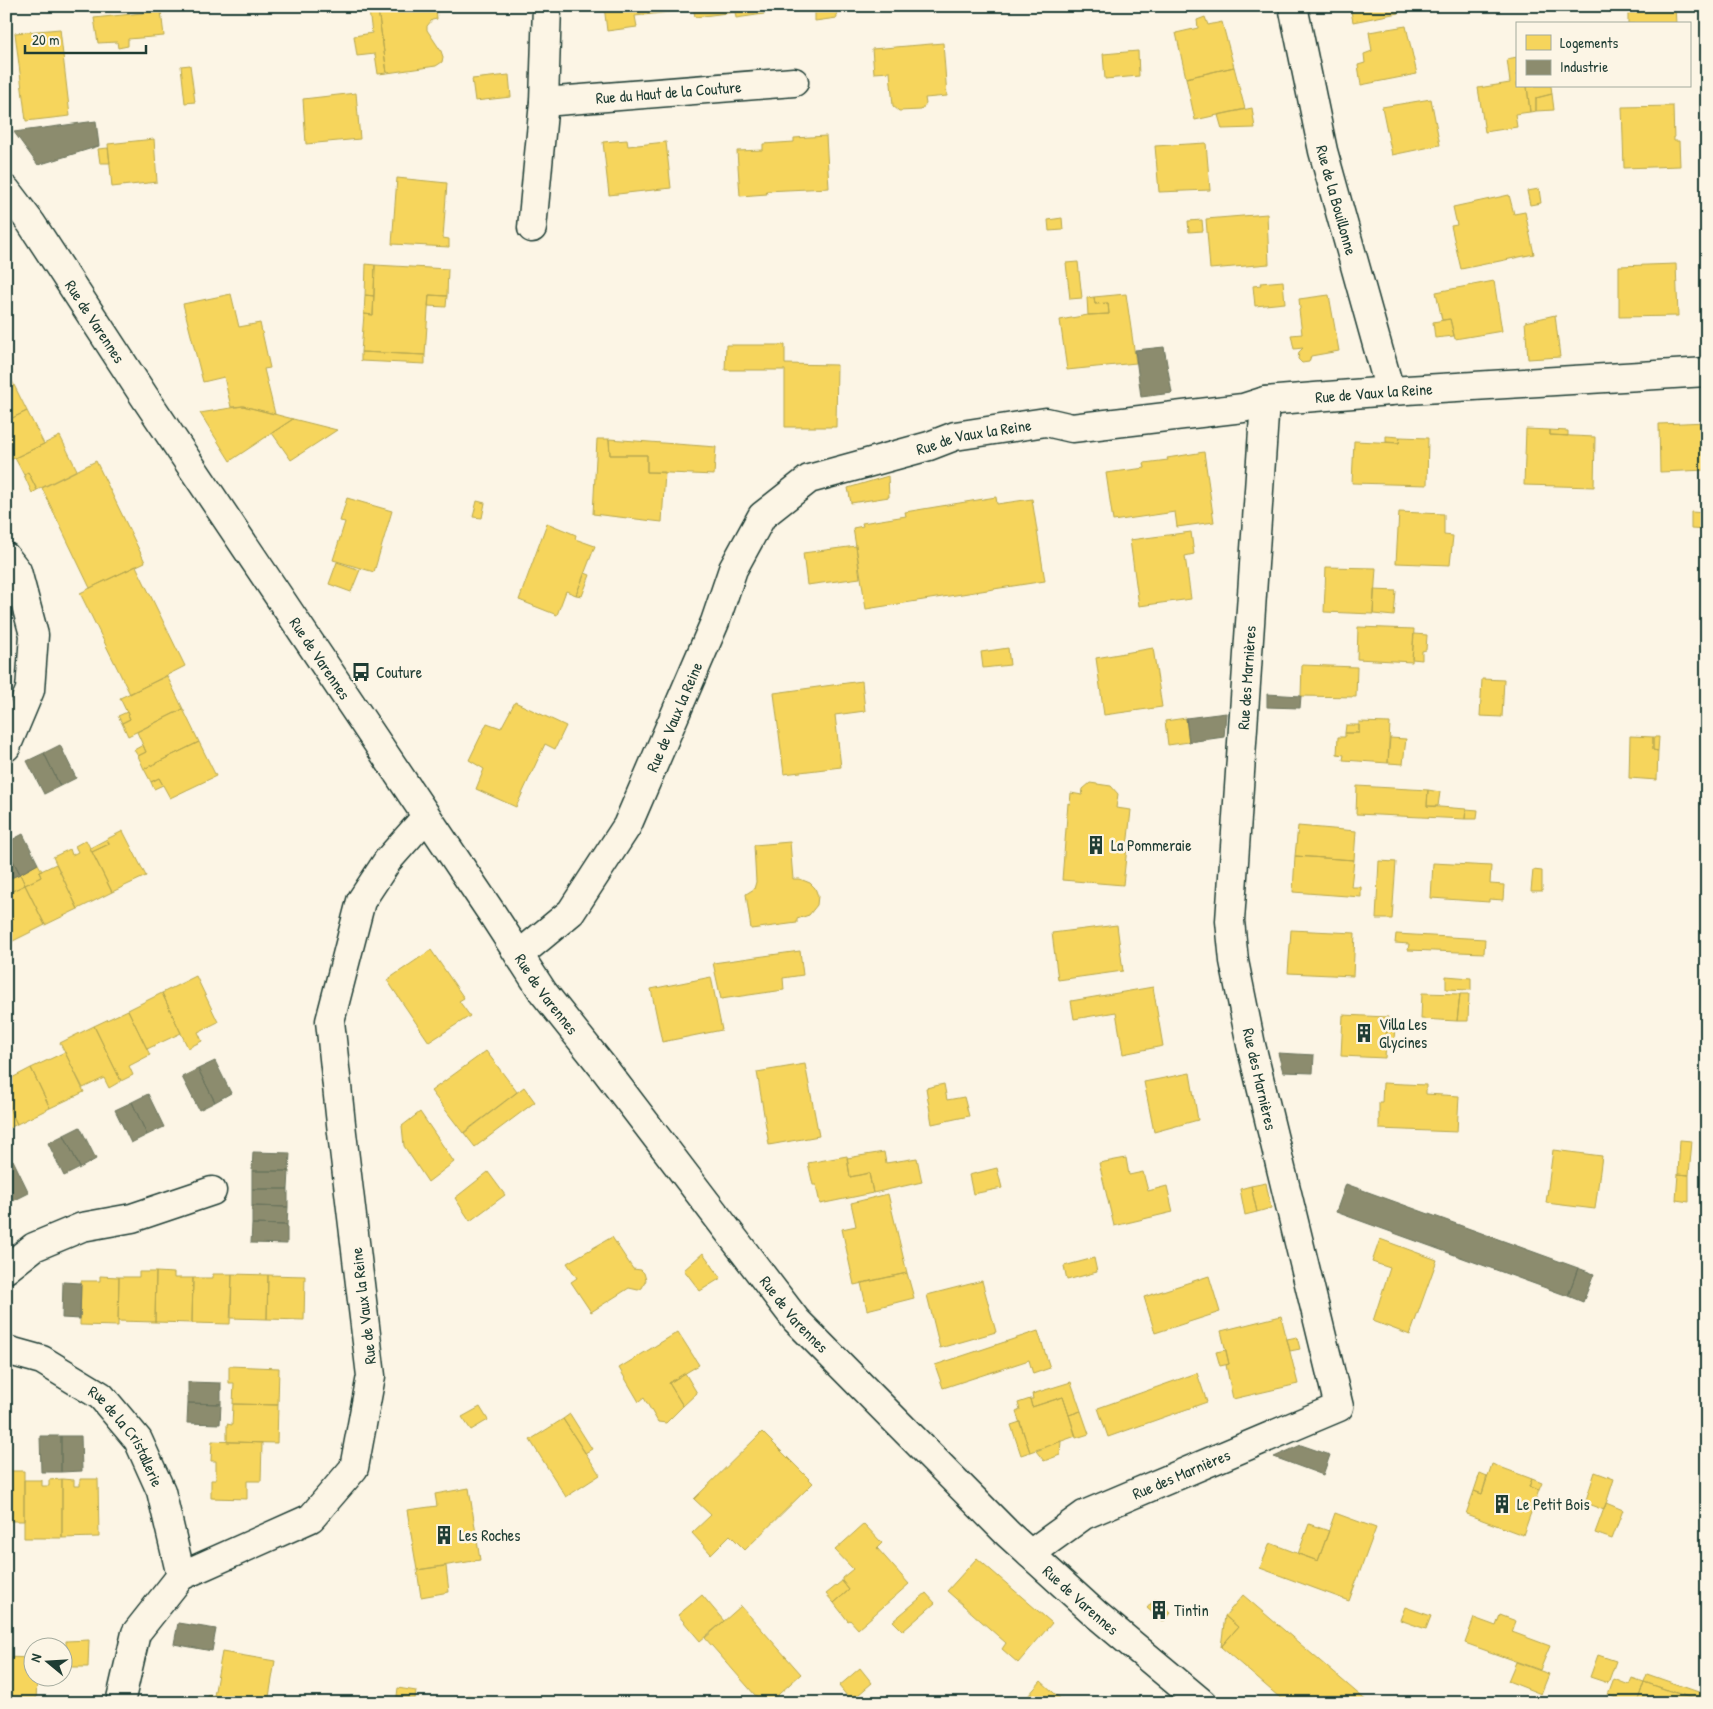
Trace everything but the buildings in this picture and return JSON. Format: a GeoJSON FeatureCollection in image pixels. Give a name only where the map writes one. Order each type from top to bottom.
{"type":"FeatureCollection","features":[{"type":"Feature","properties":{"kind":"street"},"geometry":{"type":"LineString","coordinates":[[532,228],[544,102],[547,6]]}},
{"type":"Feature","properties":{"kind":"street","name":"Rue de la Bouillonne"},"geometry":{"type":"LineString","coordinates":[[1293,6],[1323,151],[1390,391]]}},
{"type":"Feature","properties":{"kind":"street","name":"Rue du Haut de la Couture"},"geometry":{"type":"LineString","coordinates":[[544,102],[794,82]]}},
{"type":"Feature","properties":{"kind":"street","name":"Rue de Varennes"},"geometry":{"type":"LineString","coordinates":[[6,190],[31,223],[543,992],[796,1320],[1001,1528],[1097,1615],[1202,1703]]}},
{"type":"Feature","properties":{"kind":"street","name":"Rue de Vaux la Reine"},"geometry":{"type":"LineString","coordinates":[[519,955],[571,912],[627,826],[715,622],[733,569],[762,516],[809,479],[929,446],[955,436],[1046,422],[1072,428],[1243,408],[1265,401],[1390,391],[1707,372]]}},
{"type":"Feature","properties":{"kind":"street","name":"Rue des Marnières"},"geometry":{"type":"LineString","coordinates":[[1030,1554],[1084,1515],[1340,1407],[1251,1045],[1234,961],[1230,921],[1265,401]]}},
{"type":"Feature","properties":{"kind":"street"},"geometry":{"type":"LineString","coordinates":[[6,557],[17,571],[34,635],[30,690],[6,746]]}},
{"type":"Feature","properties":{"kind":"street","name":"Rue de Vaux la Reine"},"geometry":{"type":"LineString","coordinates":[[120,1703],[136,1632],[181,1576],[311,1518],[354,1468],[371,1376],[330,1021],[361,901],[388,860],[426,816]]}},
{"type":"Feature","properties":{"kind":"street"},"geometry":{"type":"LineString","coordinates":[[6,1268],[34,1246],[82,1228],[132,1218],[212,1191]]}},
{"type":"Feature","properties":{"kind":"street","name":"Rue de la Cristallerie"},"geometry":{"type":"LineString","coordinates":[[6,1350],[42,1360],[101,1396],[138,1440],[160,1491],[181,1576]]}},
{"type":"Feature","properties":{"kind":"place","name":"Couture"},"geometry":{"type":"Point","coordinates":[361,672]}},
{"type":"Feature","properties":{"kind":"place","name":"La Pommeraie"},"geometry":{"type":"Point","coordinates":[1096,845]}},
{"type":"Feature","properties":{"kind":"place","name":"Villa Les Glycines"},"geometry":{"type":"Point","coordinates":[1364,1033]}},
{"type":"Feature","properties":{"kind":"place","name":"Le Petit Bois"},"geometry":{"type":"Point","coordinates":[1502,1504]}},
{"type":"Feature","properties":{"kind":"place","name":"Les Roches"},"geometry":{"type":"Point","coordinates":[444,1535]}},
{"type":"Feature","properties":{"kind":"place","name":"Tintin"},"geometry":{"type":"Point","coordinates":[1159,1610]}}]}
